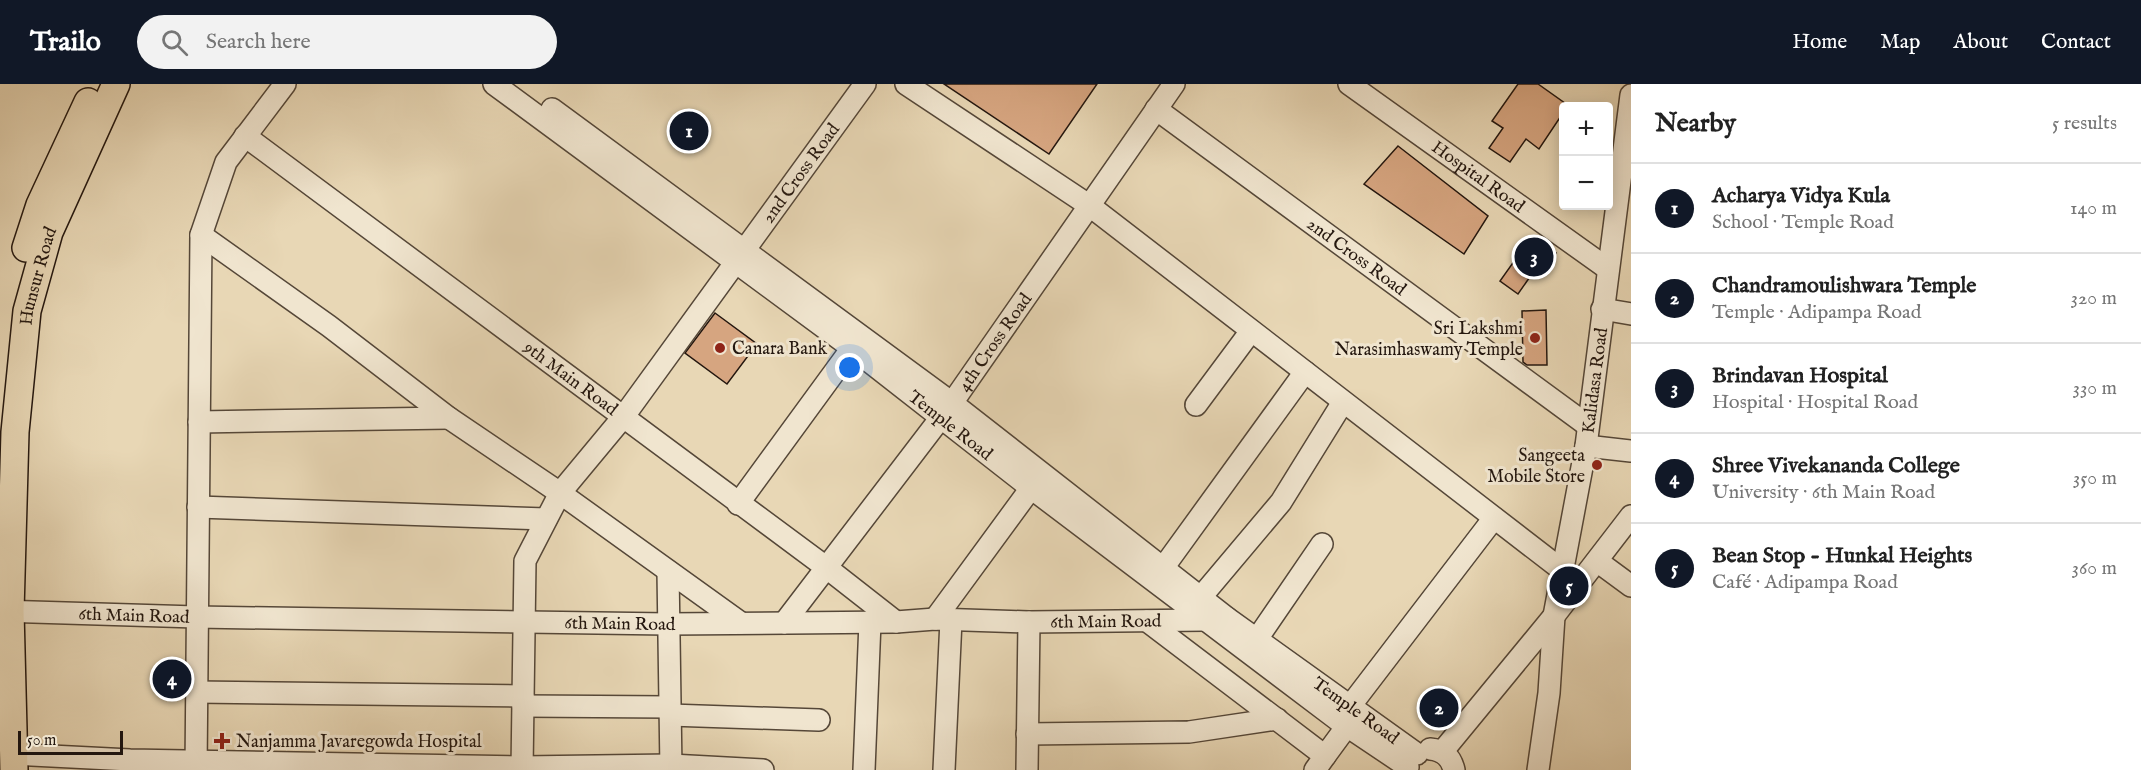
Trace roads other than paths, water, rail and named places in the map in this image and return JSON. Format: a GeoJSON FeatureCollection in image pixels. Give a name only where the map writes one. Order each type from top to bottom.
{"type":"FeatureCollection","features":[{"type":"Feature","properties":{"kind":"main road"},"geometry":{"type":"LineString","coordinates":[[0,406],[16,281],[40,205],[96,84]]}},
{"type":"Feature","properties":{"kind":"main road","name":"Hunsur Road"},"geometry":{"type":"LineString","coordinates":[[13,762],[5,611],[15,432],[27,310],[50,232],[116,84]]}},
{"type":"Feature","properties":{"kind":"street"},"geometry":{"type":"LineString","coordinates":[[196,765],[201,235],[226,162],[285,84]]}},
{"type":"Feature","properties":{"kind":"street","name":"Temple Road"},"geometry":{"type":"LineString","coordinates":[[494,84],[741,257],[852,348],[946,411],[1031,488],[1205,620],[1411,764]]}},
{"type":"Feature","properties":{"kind":"street","name":"Temple Road"},"geometry":{"type":"LineString","coordinates":[[518,84],[741,257],[946,411],[1257,639],[1345,718]]}},
{"type":"Feature","properties":{"kind":"street","name":"2nd Cross Road"},"geometry":{"type":"LineString","coordinates":[[522,768],[525,561],[546,519],[560,493],[624,416],[865,84]]}},
{"type":"Feature","properties":{"kind":"street"},"geometry":{"type":"LineString","coordinates":[[906,84],[1090,206],[1562,570]]}},
{"type":"Feature","properties":{"kind":"street","name":"4th Cross Road"},"geometry":{"type":"LineString","coordinates":[[784,623],[946,411],[1174,84]]}},
{"type":"Feature","properties":{"kind":"street","name":"Hospital Road"},"geometry":{"type":"LineString","coordinates":[[1349,84],[1608,269]]}},
{"type":"Feature","properties":{"kind":"street","name":"Kalidasa Road"},"geometry":{"type":"LineString","coordinates":[[1538,770],[1549,693],[1554,616],[1586,436],[1608,269],[1625,181],[1631,96]]}},
{"type":"Feature","properties":{"kind":"street","name":"2nd Cross Road"},"geometry":{"type":"LineString","coordinates":[[1156,110],[1586,436]]}},
{"type":"Feature","properties":{"kind":"street","name":"9th Main Road"},"geometry":{"type":"LineString","coordinates":[[245,136],[624,416],[896,622]]}},
{"type":"Feature","properties":{"kind":"street"},"geometry":{"type":"LineString","coordinates":[[201,235],[328,326],[449,418],[560,493],[741,623]]}},
{"type":"Feature","properties":{"kind":"street"},"geometry":{"type":"LineString","coordinates":[[1602,309],[1631,314]]}},
{"type":"Feature","properties":{"kind":"street"},"geometry":{"type":"LineString","coordinates":[[1196,405],[1251,331]]}},
{"type":"Feature","properties":{"kind":"street"},"geometry":{"type":"LineString","coordinates":[[738,504],[852,348]]}},
{"type":"Feature","properties":{"kind":"street"},"geometry":{"type":"LineString","coordinates":[[1162,568],[1305,372]]}},
{"type":"Feature","properties":{"kind":"street"},"geometry":{"type":"LineString","coordinates":[[1201,597],[1281,502],[1343,402]]}},
{"type":"Feature","properties":{"kind":"street"},"geometry":{"type":"LineString","coordinates":[[199,422],[449,418]]}},
{"type":"Feature","properties":{"kind":"street"},"geometry":{"type":"LineString","coordinates":[[1586,436],[1631,451]]}},
{"type":"Feature","properties":{"kind":"street"},"geometry":{"type":"LineString","coordinates":[[944,770],[943,620],[1031,488]]}},
{"type":"Feature","properties":{"kind":"street"},"geometry":{"type":"LineString","coordinates":[[198,507],[546,519]]}},
{"type":"Feature","properties":{"kind":"street"},"geometry":{"type":"LineString","coordinates":[[1442,752],[1554,616],[1631,516]]}},
{"type":"Feature","properties":{"kind":"street"},"geometry":{"type":"LineString","coordinates":[[1147,621],[1277,719],[1320,763],[1345,718],[1494,518]]}},
{"type":"Feature","properties":{"kind":"street"},"geometry":{"type":"LineString","coordinates":[[1257,639],[1322,544]]}},
{"type":"Feature","properties":{"kind":"street"},"geometry":{"type":"LineString","coordinates":[[1597,561],[1631,586]]}},
{"type":"Feature","properties":{"kind":"street"},"geometry":{"type":"LineString","coordinates":[[668,571],[671,768]]}},
{"type":"Feature","properties":{"kind":"street","name":"6th Main Road"},"geometry":{"type":"LineString","coordinates":[[5,611],[196,617],[668,624],[943,620],[1147,621],[1227,618]]}},
{"type":"Feature","properties":{"kind":"street"},"geometry":{"type":"LineString","coordinates":[[864,770],[870,622]]}},
{"type":"Feature","properties":{"kind":"street"},"geometry":{"type":"LineString","coordinates":[[1027,770],[1029,622]]}},
{"type":"Feature","properties":{"kind":"street"},"geometry":{"type":"LineString","coordinates":[[196,692],[523,701],[819,720]]}},
{"type":"Feature","properties":{"kind":"street"},"geometry":{"type":"LineString","coordinates":[[1027,734],[1189,732],[1277,719]]}},
{"type":"Feature","properties":{"kind":"street"},"geometry":{"type":"LineString","coordinates":[[1411,764],[1429,749],[1442,752],[1450,759],[1454,770]]}},
{"type":"Feature","properties":{"kind":"street"},"geometry":{"type":"LineString","coordinates":[[13,762],[749,770]]}},
{"type":"Feature","properties":{"kind":"place","name":"Acharya Vidya Kula"},"geometry":{"type":"Point","coordinates":[689,131]}},
{"type":"Feature","properties":{"kind":"place","name":"Brindavan Hospital"},"geometry":{"type":"Point","coordinates":[1534,257]}},
{"type":"Feature","properties":{"kind":"place","name":"Sri Lakshmi Narasimhaswamy Temple"},"geometry":{"type":"Point","coordinates":[1535,338]}},
{"type":"Feature","properties":{"kind":"place","name":"Canara Bank"},"geometry":{"type":"Point","coordinates":[720,348]}},
{"type":"Feature","properties":{"kind":"place","name":"Sangeeta Mobile Store"},"geometry":{"type":"Point","coordinates":[1597,465]}},
{"type":"Feature","properties":{"kind":"place","name":"Bean Stop - Hunkal Heights"},"geometry":{"type":"Point","coordinates":[1569,586]}},
{"type":"Feature","properties":{"kind":"place","name":"Shree Vivekananda College"},"geometry":{"type":"Point","coordinates":[172,679]}},
{"type":"Feature","properties":{"kind":"place","name":"Chandramoulishwara Temple"},"geometry":{"type":"Point","coordinates":[1439,708]}},
{"type":"Feature","properties":{"kind":"place","name":"Nanjamma Javaregowda Hospital"},"geometry":{"type":"Point","coordinates":[222,741]}}]}
